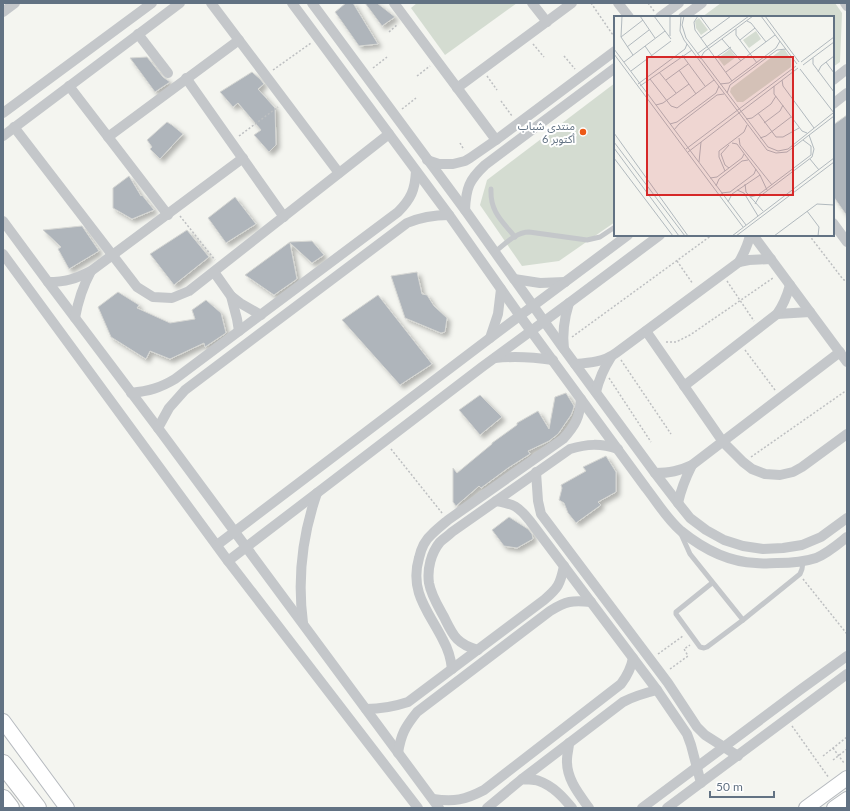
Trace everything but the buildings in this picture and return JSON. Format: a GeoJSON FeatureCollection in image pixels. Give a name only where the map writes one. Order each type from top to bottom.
{"type":"FeatureCollection","features":[{"type":"Feature","properties":{"kind":"highway"},"geometry":{"type":"LineString","coordinates":[[3,764],[37,808]]}},
{"type":"Feature","properties":{"kind":"highway"},"geometry":{"type":"LineString","coordinates":[[3,799],[10,808]]}},
{"type":"Feature","properties":{"kind":"main road"},"geometry":{"type":"LineString","coordinates":[[3,721],[67,808]]}},
{"type":"Feature","properties":{"kind":"main road"},"geometry":{"type":"LineString","coordinates":[[806,808],[847,778]]}},
{"type":"Feature","properties":{"kind":"main road"},"geometry":{"type":"LineString","coordinates":[[834,808],[847,799]]}},
{"type":"Feature","properties":{"kind":"street"},"geometry":{"type":"LineString","coordinates":[[3,12],[15,3]]}},
{"type":"Feature","properties":{"kind":"street"},"geometry":{"type":"LineString","coordinates":[[3,113],[152,3]]}},
{"type":"Feature","properties":{"kind":"street"},"geometry":{"type":"LineString","coordinates":[[3,136],[180,3]]}},
{"type":"Feature","properties":{"kind":"street"},"geometry":{"type":"LineString","coordinates":[[211,3],[339,173]]}},
{"type":"Feature","properties":{"kind":"street"},"geometry":{"type":"LineString","coordinates":[[292,3],[416,171],[531,331],[679,530],[697,543],[715,553],[754,563],[803,562],[832,550],[847,538]]}},
{"type":"Feature","properties":{"kind":"street"},"geometry":{"type":"LineString","coordinates":[[532,3],[547,22]]}},
{"type":"Feature","properties":{"kind":"street"},"geometry":{"type":"LineString","coordinates":[[457,88],[572,3]]}},
{"type":"Feature","properties":{"kind":"street"},"geometry":{"type":"LineString","coordinates":[[618,3],[628,16]]}},
{"type":"Feature","properties":{"kind":"street"},"geometry":{"type":"LineString","coordinates":[[661,16],[679,3]]}},
{"type":"Feature","properties":{"kind":"street"},"geometry":{"type":"LineString","coordinates":[[684,16],[702,3]]}},
{"type":"Feature","properties":{"kind":"street"},"geometry":{"type":"LineString","coordinates":[[300,14],[308,11],[313,4],[465,210],[532,306],[564,346],[575,364],[690,518],[706,530],[724,540],[743,546],[762,549],[802,545],[821,537],[847,518]]}},
{"type":"Feature","properties":{"kind":"street"},"geometry":{"type":"LineString","coordinates":[[397,4],[405,19],[496,140]]}},
{"type":"Feature","properties":{"kind":"street"},"geometry":{"type":"LineString","coordinates":[[138,34],[168,73]]}},
{"type":"Feature","properties":{"kind":"street"},"geometry":{"type":"LineString","coordinates":[[108,137],[239,40]]}},
{"type":"Feature","properties":{"kind":"street"},"geometry":{"type":"LineString","coordinates":[[427,160],[439,164],[452,164],[465,161],[496,140],[614,52]]}},
{"type":"Feature","properties":{"kind":"street"},"geometry":{"type":"LineString","coordinates":[[465,210],[465,197],[469,185],[476,174],[485,165],[614,69]]}},
{"type":"Feature","properties":{"kind":"street"},"geometry":{"type":"LineString","coordinates":[[834,79],[847,69]]}},
{"type":"Feature","properties":{"kind":"street"},"geometry":{"type":"LineString","coordinates":[[186,78],[284,216]]}},
{"type":"Feature","properties":{"kind":"street"},"geometry":{"type":"LineString","coordinates":[[69,86],[108,137],[171,212]]}},
{"type":"Feature","properties":{"kind":"street"},"geometry":{"type":"LineString","coordinates":[[834,103],[847,93]]}},
{"type":"Feature","properties":{"kind":"street"},"geometry":{"type":"LineString","coordinates":[[14,128],[137,287],[153,296],[172,298],[189,291],[388,134]]}},
{"type":"Feature","properties":{"kind":"street"},"geometry":{"type":"LineString","coordinates":[[48,282],[63,282],[78,278],[91,271],[243,158]]}},
{"type":"Feature","properties":{"kind":"street"},"geometry":{"type":"LineString","coordinates":[[131,392],[143,392],[154,389],[175,379],[398,212],[406,204],[412,194],[416,171]]}},
{"type":"Feature","properties":{"kind":"street"},"geometry":{"type":"LineString","coordinates":[[398,212],[407,224]]}},
{"type":"Feature","properties":{"kind":"street"},"geometry":{"type":"LineString","coordinates":[[158,428],[169,408],[185,390],[407,224],[427,216],[448,215]]}},
{"type":"Feature","properties":{"kind":"street"},"geometry":{"type":"LineString","coordinates":[[3,221],[439,808]]}},
{"type":"Feature","properties":{"kind":"street"},"geometry":{"type":"LineString","coordinates":[[834,224],[847,242]]}},
{"type":"Feature","properties":{"kind":"street"},"geometry":{"type":"LineString","coordinates":[[217,545],[627,236]]}},
{"type":"Feature","properties":{"kind":"street"},"geometry":{"type":"LineString","coordinates":[[228,561],[317,492],[659,236]]}},
{"type":"Feature","properties":{"kind":"street"},"geometry":{"type":"LineString","coordinates":[[575,364],[600,361],[614,355],[646,332],[739,262],[751,236]]}},
{"type":"Feature","properties":{"kind":"street"},"geometry":{"type":"LineString","coordinates":[[752,236],[790,284],[847,362]]}},
{"type":"Feature","properties":{"kind":"street"},"geometry":{"type":"LineString","coordinates":[[3,254],[228,561],[418,808]]}},
{"type":"Feature","properties":{"kind":"street"},"geometry":{"type":"LineString","coordinates":[[739,262],[771,259]]}},
{"type":"Feature","properties":{"kind":"street"},"geometry":{"type":"LineString","coordinates":[[217,269],[231,296],[235,308],[239,331]]}},
{"type":"Feature","properties":{"kind":"street"},"geometry":{"type":"LineString","coordinates":[[75,318],[78,302],[91,271]]}},
{"type":"Feature","properties":{"kind":"street"},"geometry":{"type":"LineString","coordinates":[[514,279],[540,283],[565,282]]}},
{"type":"Feature","properties":{"kind":"street"},"geometry":{"type":"LineString","coordinates":[[684,386],[777,314],[788,295],[790,284]]}},
{"type":"Feature","properties":{"kind":"street"},"geometry":{"type":"LineString","coordinates":[[490,338],[498,314],[501,289]]}},
{"type":"Feature","properties":{"kind":"street"},"geometry":{"type":"LineString","coordinates":[[231,296],[261,315]]}},
{"type":"Feature","properties":{"kind":"street"},"geometry":{"type":"LineString","coordinates":[[564,346],[563,329],[569,303]]}},
{"type":"Feature","properties":{"kind":"street"},"geometry":{"type":"LineString","coordinates":[[777,314],[810,312]]}},
{"type":"Feature","properties":{"kind":"street"},"geometry":{"type":"LineString","coordinates":[[646,332],[723,442],[742,462],[752,469],[765,474],[780,475],[794,472],[847,434]]}},
{"type":"Feature","properties":{"kind":"street"},"geometry":{"type":"LineString","coordinates":[[655,473],[668,473],[681,470],[692,465],[840,352]]}},
{"type":"Feature","properties":{"kind":"street"},"geometry":{"type":"LineString","coordinates":[[596,392],[604,369],[614,355]]}},
{"type":"Feature","properties":{"kind":"street"},"geometry":{"type":"LineString","coordinates":[[495,358],[524,356],[553,360]]}},
{"type":"Feature","properties":{"kind":"street"},"geometry":{"type":"LineString","coordinates":[[175,379],[185,390]]}},
{"type":"Feature","properties":{"kind":"street"},"geometry":{"type":"LineString","coordinates":[[452,669],[448,649],[422,602],[416,585],[416,567],[421,550],[430,535],[448,520],[563,439],[571,431],[577,421],[581,410],[581,399]]}},
{"type":"Feature","properties":{"kind":"street"},"geometry":{"type":"LineString","coordinates":[[563,439],[567,438],[570,441],[572,445],[570,449]]}},
{"type":"Feature","properties":{"kind":"street"},"geometry":{"type":"LineString","coordinates":[[478,650],[468,647],[460,642],[453,634],[433,597],[429,583],[428,569],[432,554],[440,542],[570,449],[594,444],[607,445],[618,449]]}},
{"type":"Feature","properties":{"kind":"street"},"geometry":{"type":"LineString","coordinates":[[678,503],[684,483],[692,465]]}},
{"type":"Feature","properties":{"kind":"street"},"geometry":{"type":"LineString","coordinates":[[536,472],[538,501],[541,514],[662,675],[697,727],[705,735],[738,756]]}},
{"type":"Feature","properties":{"kind":"street"},"geometry":{"type":"LineString","coordinates":[[303,625],[300,595],[301,565],[305,536],[317,492]]}},
{"type":"Feature","properties":{"kind":"street"},"geometry":{"type":"LineString","coordinates":[[496,501],[509,504],[521,510],[657,690],[687,734],[692,745],[701,783]]}},
{"type":"Feature","properties":{"kind":"street"},"geometry":{"type":"LineString","coordinates":[[530,521],[530,516],[533,512],[541,514]]}},
{"type":"Feature","properties":{"kind":"street"},"geometry":{"type":"LineString","coordinates":[[366,709],[394,707],[408,702],[555,592],[561,580],[564,566]]}},
{"type":"Feature","properties":{"kind":"street"},"geometry":{"type":"LineString","coordinates":[[544,600],[549,600],[552,603],[553,607],[550,610]]}},
{"type":"Feature","properties":{"kind":"street"},"geometry":{"type":"LineString","coordinates":[[398,753],[401,738],[407,724],[417,712],[550,610],[563,603],[576,600],[590,602]]}},
{"type":"Feature","properties":{"kind":"street"},"geometry":{"type":"LineString","coordinates":[[438,631],[444,634],[449,629],[448,626]]}},
{"type":"Feature","properties":{"kind":"street"},"geometry":{"type":"LineString","coordinates":[[642,808],[847,656]]}},
{"type":"Feature","properties":{"kind":"street"},"geometry":{"type":"LineString","coordinates":[[433,799],[446,801],[460,800],[484,790],[621,684],[627,677],[633,658]]}},
{"type":"Feature","properties":{"kind":"street"},"geometry":{"type":"LineString","coordinates":[[667,808],[847,674]]}},
{"type":"Feature","properties":{"kind":"street"},"geometry":{"type":"LineString","coordinates":[[613,690],[617,689],[624,694],[623,702]]}},
{"type":"Feature","properties":{"kind":"street"},"geometry":{"type":"LineString","coordinates":[[484,790],[482,794],[483,800],[488,802],[490,805],[623,702],[639,695],[657,690]]}},
{"type":"Feature","properties":{"kind":"street"},"geometry":{"type":"LineString","coordinates":[[408,702],[406,707],[408,712],[412,714],[417,712]]}},
{"type":"Feature","properties":{"kind":"street"},"geometry":{"type":"LineString","coordinates":[[687,734],[691,736],[695,735],[698,732],[697,727]]}},
{"type":"Feature","properties":{"kind":"street"},"geometry":{"type":"LineString","coordinates":[[569,743],[567,759],[569,776],[576,791],[589,808]]}},
{"type":"Feature","properties":{"kind":"street"},"geometry":{"type":"LineString","coordinates":[[522,779],[538,781],[553,788],[572,808]]}},
{"type":"Feature","properties":{"kind":"street"},"geometry":{"type":"LineString","coordinates":[[565,799],[568,792],[572,790],[576,791]]}},
{"type":"Feature","properties":{"kind":"lane"},"geometry":{"type":"LineString","coordinates":[[491,189],[492,205],[495,212],[515,237]]}},
{"type":"Feature","properties":{"kind":"lane"},"geometry":{"type":"LineString","coordinates":[[495,252],[518,235],[525,232],[587,240],[600,237],[614,228]]}},
{"type":"Feature","properties":{"kind":"lane"},"geometry":{"type":"LineString","coordinates":[[679,530],[690,554],[743,620]]}},
{"type":"Feature","properties":{"kind":"lane"},"geometry":{"type":"LineString","coordinates":[[712,583],[676,612],[700,647],[704,648],[707,648],[800,574],[803,562]]}},
{"type":"Feature","properties":{"kind":"path"},"geometry":{"type":"LineString","coordinates":[[591,3],[614,37]]}},
{"type":"Feature","properties":{"kind":"path"},"geometry":{"type":"LineString","coordinates":[[389,32],[405,19]]}},
{"type":"Feature","properties":{"kind":"path"},"geometry":{"type":"LineString","coordinates":[[527,36],[544,57]]}},
{"type":"Feature","properties":{"kind":"path"},"geometry":{"type":"LineString","coordinates":[[265,75],[318,38]]}},
{"type":"Feature","properties":{"kind":"path"},"geometry":{"type":"LineString","coordinates":[[564,56],[581,76]]}},
{"type":"Feature","properties":{"kind":"path"},"geometry":{"type":"LineString","coordinates":[[365,75],[387,57]]}},
{"type":"Feature","properties":{"kind":"path"},"geometry":{"type":"LineString","coordinates":[[418,76],[437,61]]}},
{"type":"Feature","properties":{"kind":"path"},"geometry":{"type":"LineString","coordinates":[[482,70],[497,90]]}},
{"type":"Feature","properties":{"kind":"path"},"geometry":{"type":"LineString","coordinates":[[394,115],[416,98]]}},
{"type":"Feature","properties":{"kind":"path"},"geometry":{"type":"LineString","coordinates":[[501,101],[518,123]]}},
{"type":"Feature","properties":{"kind":"path"},"geometry":{"type":"LineString","coordinates":[[231,142],[285,102]]}},
{"type":"Feature","properties":{"kind":"path"},"geometry":{"type":"LineString","coordinates":[[171,212],[217,269]]}},
{"type":"Feature","properties":{"kind":"path"},"geometry":{"type":"LineString","coordinates":[[564,346],[711,236]]}},
{"type":"Feature","properties":{"kind":"path"},"geometry":{"type":"LineString","coordinates":[[811,236],[842,278],[847,280]]}},
{"type":"Feature","properties":{"kind":"path"},"geometry":{"type":"LineString","coordinates":[[677,261],[699,292]]}},
{"type":"Feature","properties":{"kind":"path"},"geometry":{"type":"LineString","coordinates":[[654,343],[676,342],[690,335],[781,273]]}},
{"type":"Feature","properties":{"kind":"path"},"geometry":{"type":"LineString","coordinates":[[723,275],[759,328]]}},
{"type":"Feature","properties":{"kind":"path"},"geometry":{"type":"LineString","coordinates":[[740,343],[781,398]]}},
{"type":"Feature","properties":{"kind":"path"},"geometry":{"type":"LineString","coordinates":[[614,355],[671,434]]}},
{"type":"Feature","properties":{"kind":"path"},"geometry":{"type":"LineString","coordinates":[[604,369],[651,442]]}},
{"type":"Feature","properties":{"kind":"path"},"geometry":{"type":"LineString","coordinates":[[742,462],[847,390]]}},
{"type":"Feature","properties":{"kind":"path"},"geometry":{"type":"LineString","coordinates":[[385,441],[448,520]]}},
{"type":"Feature","properties":{"kind":"path"},"geometry":{"type":"LineString","coordinates":[[800,574],[847,634]]}},
{"type":"Feature","properties":{"kind":"path"},"geometry":{"type":"LineString","coordinates":[[650,659],[689,632]]}},
{"type":"Feature","properties":{"kind":"path"},"geometry":{"type":"LineString","coordinates":[[662,675],[688,656],[684,649],[696,640]]}},
{"type":"Feature","properties":{"kind":"path"},"geometry":{"type":"LineString","coordinates":[[787,719],[835,786]]}},
{"type":"Feature","properties":{"kind":"path"},"geometry":{"type":"LineString","coordinates":[[823,756],[847,737]]}},
{"type":"Feature","properties":{"kind":"path"},"geometry":{"type":"LineString","coordinates":[[833,748],[844,763]]}},
{"type":"Feature","properties":{"kind":"path"},"geometry":{"type":"LineString","coordinates":[[833,760],[847,749]]}},
{"type":"Feature","properties":{"kind":"shaded area"},"geometry":{"type":"Polygon","coordinates":[[[417,3],[517,3],[445,55],[411,8],[417,3]]]}},
{"type":"Feature","properties":{"kind":"shaded area"},"geometry":{"type":"Polygon","coordinates":[[[721,3],[835,3],[842,13],[840,62],[834,66],[834,16],[703,16],[721,3]]]}},
{"type":"Feature","properties":{"kind":"shaded area","name":"منتدى شباب 6 أكتوبر"},"geometry":{"type":"Polygon","coordinates":[[[614,84],[614,223],[559,261],[522,266],[480,205],[487,180],[614,84]]]}},
{"type":"Feature","properties":{"kind":"place","name":"منتدى شباب 6 أكتوبر"},"geometry":{"type":"Point","coordinates":[583,132]}}]}
